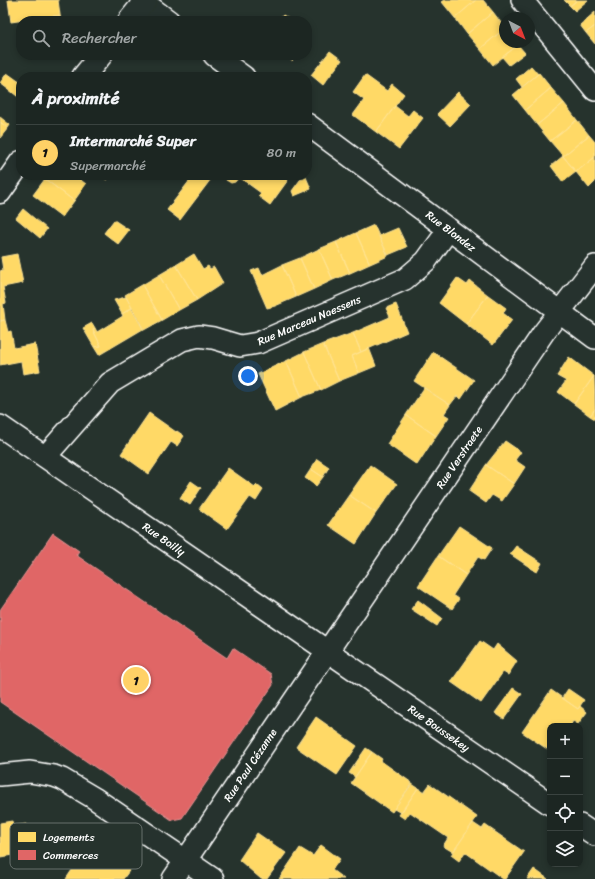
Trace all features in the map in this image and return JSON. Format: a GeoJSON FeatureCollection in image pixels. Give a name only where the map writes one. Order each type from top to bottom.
{"type":"FeatureCollection","features":[{"type":"Feature","properties":{"kind":"street"},"geometry":{"type":"LineString","coordinates":[[522,0],[595,90]]}},
{"type":"Feature","properties":{"kind":"street"},"geometry":{"type":"LineString","coordinates":[[133,16],[144,1],[163,16]]}},
{"type":"Feature","properties":{"kind":"street"},"geometry":{"type":"LineString","coordinates":[[88,72],[97,60]]}},
{"type":"Feature","properties":{"kind":"street"},"geometry":{"type":"LineString","coordinates":[[221,60],[237,72]]}},
{"type":"Feature","properties":{"kind":"street","name":"Rue Blondez"},"geometry":{"type":"LineString","coordinates":[[312,128],[595,338]]}},
{"type":"Feature","properties":{"kind":"street"},"geometry":{"type":"LineString","coordinates":[[0,192],[16,169]]}},
{"type":"Feature","properties":{"kind":"street","name":"Rue Marceau Naessens"},"geometry":{"type":"LineString","coordinates":[[46,457],[110,384],[176,344],[186,339],[199,336],[213,338],[240,346],[258,342],[405,279],[426,261],[449,229]]}},
{"type":"Feature","properties":{"kind":"street","name":"Rue Verstraete"},"geometry":{"type":"LineString","coordinates":[[327,652],[559,311],[595,266]]}},
{"type":"Feature","properties":{"kind":"street","name":"Rue Boilly"},"geometry":{"type":"LineString","coordinates":[[0,426],[327,652]]}},
{"type":"Feature","properties":{"kind":"street","name":"Rue Boussekey"},"geometry":{"type":"LineString","coordinates":[[327,652],[547,802]]}},
{"type":"Feature","properties":{"kind":"street","name":"Rue Paul Cézanne"},"geometry":{"type":"LineString","coordinates":[[173,879],[327,652]]}},
{"type":"Feature","properties":{"kind":"street"},"geometry":{"type":"LineString","coordinates":[[0,775],[30,772],[62,779],[94,798],[131,823]]}},
{"type":"Feature","properties":{"kind":"street"},"geometry":{"type":"LineString","coordinates":[[583,827],[595,835]]}},
{"type":"Feature","properties":{"kind":"street"},"geometry":{"type":"LineString","coordinates":[[142,831],[213,879]]}},
{"type":"Feature","properties":{"kind":"building: Logements"},"geometry":{"type":"Polygon","coordinates":[[[8,0],[58,0],[60,15],[16,16],[16,21],[11,22],[8,0]]]}},
{"type":"Feature","properties":{"kind":"building: Logements"},"geometry":{"type":"Polygon","coordinates":[[[445,0],[476,0],[455,18],[442,2],[445,0]]]}},
{"type":"Feature","properties":{"kind":"building: Logements"},"geometry":{"type":"Polygon","coordinates":[[[476,0],[483,0],[493,12],[467,34],[455,18],[476,0]]]}},
{"type":"Feature","properties":{"kind":"building: Logements"},"geometry":{"type":"Polygon","coordinates":[[[564,0],[577,0],[570,6],[564,0]]]}},
{"type":"Feature","properties":{"kind":"building: Logements"},"geometry":{"type":"Polygon","coordinates":[[[577,0],[588,0],[575,11],[570,6],[577,0]]]}},
{"type":"Feature","properties":{"kind":"building: Logements"},"geometry":{"type":"Polygon","coordinates":[[[493,12],[499,20],[499,33],[480,49],[467,34],[493,12]]]}},
{"type":"Feature","properties":{"kind":"building: Logements"},"geometry":{"type":"Polygon","coordinates":[[[595,12],[595,26],[586,33],[580,25],[595,12]]]}},
{"type":"Feature","properties":{"kind":"building: Logements"},"geometry":{"type":"Polygon","coordinates":[[[595,26],[595,44],[586,33],[595,26]]]}},
{"type":"Feature","properties":{"kind":"building: Logements"},"geometry":{"type":"Polygon","coordinates":[[[499,33],[499,48],[514,48],[493,65],[480,49],[499,33]]]}},
{"type":"Feature","properties":{"kind":"building: Logements"},"geometry":{"type":"Polygon","coordinates":[[[514,48],[521,48],[525,53],[509,65],[502,57],[514,48]]]}},
{"type":"Feature","properties":{"kind":"building: Logements"},"geometry":{"type":"Polygon","coordinates":[[[330,51],[342,60],[323,85],[312,76],[312,74],[330,51]]]}},
{"type":"Feature","properties":{"kind":"building: Logements"},"geometry":{"type":"Polygon","coordinates":[[[531,66],[538,74],[522,87],[516,79],[531,66]]]}},
{"type":"Feature","properties":{"kind":"building: Logements"},"geometry":{"type":"Polygon","coordinates":[[[7,73],[16,79],[16,95],[0,83],[7,73]]]}},
{"type":"Feature","properties":{"kind":"building: Logements"},"geometry":{"type":"Polygon","coordinates":[[[539,73],[551,88],[525,110],[513,95],[539,73]]]}},
{"type":"Feature","properties":{"kind":"building: Logements"},"geometry":{"type":"Polygon","coordinates":[[[365,75],[387,91],[392,84],[404,94],[376,132],[353,115],[364,100],[353,92],[365,75]]]}},
{"type":"Feature","properties":{"kind":"building: Logements"},"geometry":{"type":"Polygon","coordinates":[[[551,88],[564,103],[537,125],[525,110],[551,88]]]}},
{"type":"Feature","properties":{"kind":"building: Logements"},"geometry":{"type":"Polygon","coordinates":[[[458,92],[471,104],[450,126],[437,114],[458,92]]]}},
{"type":"Feature","properties":{"kind":"building: Logements"},"geometry":{"type":"Polygon","coordinates":[[[564,103],[577,120],[550,141],[537,125],[564,103]]]}},
{"type":"Feature","properties":{"kind":"building: Logements"},"geometry":{"type":"Polygon","coordinates":[[[395,106],[408,116],[413,110],[423,118],[399,149],[376,132],[395,106]]]}},
{"type":"Feature","properties":{"kind":"building: Logements"},"geometry":{"type":"Polygon","coordinates":[[[0,117],[10,125],[8,128],[0,122],[0,117]]]}},
{"type":"Feature","properties":{"kind":"building: Logements"},"geometry":{"type":"Polygon","coordinates":[[[577,120],[589,135],[563,156],[550,141],[577,120]]]}},
{"type":"Feature","properties":{"kind":"building: Logements"},"geometry":{"type":"Polygon","coordinates":[[[0,122],[8,128],[0,138],[0,122]]]}},
{"type":"Feature","properties":{"kind":"building: Logements"},"geometry":{"type":"Polygon","coordinates":[[[589,135],[595,142],[595,157],[576,172],[563,156],[589,135]]]}},
{"type":"Feature","properties":{"kind":"building: Logements"},"geometry":{"type":"Polygon","coordinates":[[[563,156],[576,172],[563,182],[551,166],[563,156]]]}},
{"type":"Feature","properties":{"kind":"building: Logements"},"geometry":{"type":"Polygon","coordinates":[[[595,157],[595,182],[589,188],[576,172],[595,157]]]}},
{"type":"Feature","properties":{"kind":"building: Logements"},"geometry":{"type":"Polygon","coordinates":[[[44,180],[46,180],[74,201],[62,217],[33,195],[44,180]]]}},
{"type":"Feature","properties":{"kind":"building: Logements"},"geometry":{"type":"Polygon","coordinates":[[[46,180],[81,180],[86,184],[74,201],[46,180]]]}},
{"type":"Feature","properties":{"kind":"building: Logements"},"geometry":{"type":"Polygon","coordinates":[[[190,180],[210,180],[180,220],[167,210],[190,180]]]}},
{"type":"Feature","properties":{"kind":"building: Logements"},"geometry":{"type":"Polygon","coordinates":[[[226,180],[237,180],[235,182],[231,183],[226,180]]]}},
{"type":"Feature","properties":{"kind":"building: Logements"},"geometry":{"type":"Polygon","coordinates":[[[243,180],[288,180],[270,205],[258,196],[261,193],[243,180]]]}},
{"type":"Feature","properties":{"kind":"building: Logements"},"geometry":{"type":"Polygon","coordinates":[[[300,180],[307,180],[311,189],[294,196],[292,191],[300,180]]]}},
{"type":"Feature","properties":{"kind":"building: Logements"},"geometry":{"type":"Polygon","coordinates":[[[23,209],[47,229],[40,238],[16,218],[23,209]]]}},
{"type":"Feature","properties":{"kind":"building: Logements"},"geometry":{"type":"Polygon","coordinates":[[[114,220],[129,230],[118,244],[104,233],[114,220]]]}},
{"type":"Feature","properties":{"kind":"building: Logements"},"geometry":{"type":"Polygon","coordinates":[[[374,225],[388,256],[370,264],[356,233],[374,225]]]}},
{"type":"Feature","properties":{"kind":"building: Logements"},"geometry":{"type":"Polygon","coordinates":[[[398,228],[407,247],[388,255],[379,236],[398,228]]]}},
{"type":"Feature","properties":{"kind":"building: Logements"},"geometry":{"type":"Polygon","coordinates":[[[356,233],[370,264],[350,273],[336,242],[356,233]]]}},
{"type":"Feature","properties":{"kind":"building: Logements"},"geometry":{"type":"Polygon","coordinates":[[[336,242],[350,273],[333,280],[319,249],[336,242]]]}},
{"type":"Feature","properties":{"kind":"building: Logements"},"geometry":{"type":"Polygon","coordinates":[[[319,249],[333,280],[314,289],[300,258],[319,249]]]}},
{"type":"Feature","properties":{"kind":"building: Logements"},"geometry":{"type":"Polygon","coordinates":[[[17,254],[23,283],[3,287],[6,303],[3,304],[5,320],[0,321],[0,271],[3,270],[1,257],[17,254]]]}},
{"type":"Feature","properties":{"kind":"building: Logements"},"geometry":{"type":"Polygon","coordinates":[[[194,254],[203,269],[208,266],[210,269],[214,267],[223,283],[197,300],[176,265],[194,254]]]}},
{"type":"Feature","properties":{"kind":"building: Logements"},"geometry":{"type":"Polygon","coordinates":[[[300,258],[314,289],[296,297],[282,265],[300,258]]]}},
{"type":"Feature","properties":{"kind":"building: Logements"},"geometry":{"type":"Polygon","coordinates":[[[176,265],[197,300],[179,310],[159,275],[176,265]]]}},
{"type":"Feature","properties":{"kind":"building: Logements"},"geometry":{"type":"Polygon","coordinates":[[[282,265],[296,297],[267,308],[251,271],[259,268],[262,275],[282,265]]]}},
{"type":"Feature","properties":{"kind":"building: Logements"},"geometry":{"type":"Polygon","coordinates":[[[159,275],[179,310],[162,320],[142,285],[159,275]]]}},
{"type":"Feature","properties":{"kind":"building: Logements"},"geometry":{"type":"Polygon","coordinates":[[[457,278],[467,285],[470,281],[488,295],[466,324],[439,303],[457,278]]]}},
{"type":"Feature","properties":{"kind":"building: Logements"},"geometry":{"type":"Polygon","coordinates":[[[142,285],[162,320],[144,330],[125,295],[142,285]]]}},
{"type":"Feature","properties":{"kind":"building: Logements"},"geometry":{"type":"Polygon","coordinates":[[[488,295],[506,308],[503,313],[512,320],[493,345],[466,324],[488,295]]]}},
{"type":"Feature","properties":{"kind":"building: Logements"},"geometry":{"type":"Polygon","coordinates":[[[126,297],[132,308],[122,314],[114,300],[126,297]]]}},
{"type":"Feature","properties":{"kind":"building: Logements"},"geometry":{"type":"Polygon","coordinates":[[[396,304],[407,332],[361,352],[353,333],[390,317],[386,308],[396,304]]]}},
{"type":"Feature","properties":{"kind":"building: Logements"},"geometry":{"type":"Polygon","coordinates":[[[131,308],[143,329],[99,355],[94,347],[101,346],[93,330],[95,328],[97,332],[123,316],[122,314],[131,308]]]}},
{"type":"Feature","properties":{"kind":"building: Logements"},"geometry":{"type":"Polygon","coordinates":[[[5,320],[8,332],[11,331],[14,348],[35,344],[40,371],[23,374],[21,361],[0,365],[0,321],[5,320]]]}},
{"type":"Feature","properties":{"kind":"building: Logements"},"geometry":{"type":"Polygon","coordinates":[[[92,323],[95,328],[93,330],[101,346],[94,347],[83,328],[92,323]]]}},
{"type":"Feature","properties":{"kind":"building: Logements"},"geometry":{"type":"Polygon","coordinates":[[[353,333],[361,352],[352,356],[359,373],[339,381],[323,344],[353,333]]]}},
{"type":"Feature","properties":{"kind":"building: Logements"},"geometry":{"type":"Polygon","coordinates":[[[323,344],[339,381],[321,390],[304,352],[323,344]]]}},
{"type":"Feature","properties":{"kind":"building: Logements"},"geometry":{"type":"Polygon","coordinates":[[[369,348],[376,366],[359,373],[352,356],[369,348]]]}},
{"type":"Feature","properties":{"kind":"building: Logements"},"geometry":{"type":"Polygon","coordinates":[[[304,352],[321,390],[302,397],[286,361],[304,352]]]}},
{"type":"Feature","properties":{"kind":"building: Logements"},"geometry":{"type":"Polygon","coordinates":[[[433,352],[474,380],[461,399],[457,396],[450,405],[414,381],[433,352]]]}},
{"type":"Feature","properties":{"kind":"building: Logements"},"geometry":{"type":"Polygon","coordinates":[[[569,357],[594,376],[574,404],[558,392],[566,381],[557,376],[569,357]]]}},
{"type":"Feature","properties":{"kind":"building: Logements"},"geometry":{"type":"Polygon","coordinates":[[[286,361],[302,397],[275,411],[258,374],[286,361]]]}},
{"type":"Feature","properties":{"kind":"building: Logements"},"geometry":{"type":"Polygon","coordinates":[[[594,376],[595,409],[590,416],[574,404],[594,376]]]}},
{"type":"Feature","properties":{"kind":"building: Logements"},"geometry":{"type":"Polygon","coordinates":[[[424,388],[450,405],[444,414],[449,417],[436,436],[406,415],[424,388]]]}},
{"type":"Feature","properties":{"kind":"building: Logements"},"geometry":{"type":"Polygon","coordinates":[[[595,409],[595,419],[590,416],[595,409]]]}},
{"type":"Feature","properties":{"kind":"building: Logements"},"geometry":{"type":"Polygon","coordinates":[[[149,413],[184,436],[177,446],[171,442],[149,474],[121,454],[149,413]]]}},
{"type":"Feature","properties":{"kind":"building: Logements"},"geometry":{"type":"Polygon","coordinates":[[[406,415],[436,436],[417,465],[387,444],[406,415]]]}},
{"type":"Feature","properties":{"kind":"building: Logements"},"geometry":{"type":"Polygon","coordinates":[[[505,441],[521,452],[515,460],[525,467],[514,484],[486,465],[505,441]]]}},
{"type":"Feature","properties":{"kind":"building: Logements"},"geometry":{"type":"Polygon","coordinates":[[[317,459],[329,467],[323,477],[311,469],[317,459]]]}},
{"type":"Feature","properties":{"kind":"building: Logements"},"geometry":{"type":"Polygon","coordinates":[[[370,465],[397,484],[376,513],[349,495],[370,465]]]}},
{"type":"Feature","properties":{"kind":"building: Logements"},"geometry":{"type":"Polygon","coordinates":[[[486,465],[514,484],[502,501],[492,495],[486,503],[469,491],[486,465]]]}},
{"type":"Feature","properties":{"kind":"building: Logements"},"geometry":{"type":"Polygon","coordinates":[[[228,468],[255,487],[257,485],[263,490],[256,501],[250,497],[227,529],[199,509],[228,468]]]}},
{"type":"Feature","properties":{"kind":"building: Logements"},"geometry":{"type":"Polygon","coordinates":[[[311,469],[323,477],[316,486],[305,478],[311,469]]]}},
{"type":"Feature","properties":{"kind":"building: Logements"},"geometry":{"type":"Polygon","coordinates":[[[191,481],[201,488],[190,505],[180,498],[191,481]]]}},
{"type":"Feature","properties":{"kind":"building: Logements"},"geometry":{"type":"Polygon","coordinates":[[[349,495],[376,513],[356,544],[328,525],[349,495]]]}},
{"type":"Feature","properties":{"kind":"building: Logements"},"geometry":{"type":"Polygon","coordinates":[[[459,526],[492,548],[484,560],[478,557],[466,575],[438,556],[459,526]]]}},
{"type":"Feature","properties":{"kind":"building: Logements"},"geometry":{"type":"Polygon","coordinates":[[[516,546],[542,563],[537,572],[510,554],[516,546]]]}},
{"type":"Feature","properties":{"kind":"building: Logements"},"geometry":{"type":"Polygon","coordinates":[[[438,556],[466,575],[453,595],[459,599],[452,609],[418,586],[438,556]]]}},
{"type":"Feature","properties":{"kind":"building: Logements"},"geometry":{"type":"Polygon","coordinates":[[[418,600],[442,618],[437,626],[411,609],[418,600]]]}},
{"type":"Feature","properties":{"kind":"building: Logements"},"geometry":{"type":"Polygon","coordinates":[[[480,641],[493,650],[497,644],[517,661],[508,675],[503,672],[481,703],[451,682],[480,641]]]}},
{"type":"Feature","properties":{"kind":"building: Logements"},"geometry":{"type":"Polygon","coordinates":[[[513,688],[522,694],[504,719],[495,713],[513,688]]]}},
{"type":"Feature","properties":{"kind":"building: Logements"},"geometry":{"type":"Polygon","coordinates":[[[568,689],[584,700],[578,709],[562,698],[568,689]]]}},
{"type":"Feature","properties":{"kind":"building: Logements"},"geometry":{"type":"Polygon","coordinates":[[[551,690],[578,709],[580,706],[587,712],[579,723],[573,721],[572,723],[547,723],[547,749],[522,732],[551,690]]]}},
{"type":"Feature","properties":{"kind":"building: Logements"},"geometry":{"type":"Polygon","coordinates":[[[316,717],[357,746],[337,775],[296,747],[316,717]]]}},
{"type":"Feature","properties":{"kind":"building: Logements"},"geometry":{"type":"Polygon","coordinates":[[[366,748],[372,752],[355,777],[349,773],[366,748]]]}},
{"type":"Feature","properties":{"kind":"building: Logements"},"geometry":{"type":"Polygon","coordinates":[[[372,752],[382,759],[381,761],[412,783],[392,812],[351,783],[372,752]]]}},
{"type":"Feature","properties":{"kind":"building: Logements"},"geometry":{"type":"Polygon","coordinates":[[[412,784],[418,788],[401,813],[394,809],[412,784]]]}},
{"type":"Feature","properties":{"kind":"building: Logements"},"geometry":{"type":"Polygon","coordinates":[[[430,784],[477,817],[453,852],[443,846],[448,838],[410,812],[405,819],[399,815],[418,788],[424,792],[430,784]]]}},
{"type":"Feature","properties":{"kind":"building: Logements"},"geometry":{"type":"Polygon","coordinates":[[[12,821],[12,823],[10,823],[10,856],[0,857],[0,823],[12,821]]]}},
{"type":"Feature","properties":{"kind":"building: Logements"},"geometry":{"type":"Polygon","coordinates":[[[473,823],[482,829],[485,825],[524,852],[505,879],[465,852],[459,861],[451,855],[473,823]]]}},
{"type":"Feature","properties":{"kind":"building: Logements"},"geometry":{"type":"Polygon","coordinates":[[[257,833],[286,853],[267,879],[261,879],[239,860],[257,833]]]}},
{"type":"Feature","properties":{"kind":"building: Logements"},"geometry":{"type":"Polygon","coordinates":[[[321,845],[340,859],[332,870],[344,879],[279,879],[300,848],[313,856],[321,845]]]}},
{"type":"Feature","properties":{"kind":"building: Logements"},"geometry":{"type":"Polygon","coordinates":[[[73,869],[130,869],[123,879],[66,879],[73,869]]]}},
{"type":"Feature","properties":{"kind":"building: Logements"},"geometry":{"type":"Polygon","coordinates":[[[534,869],[548,879],[527,879],[534,869]]]}},
{"type":"Feature","properties":{"kind":"building: Commerces"},"geometry":{"type":"Polygon","coordinates":[[[53,533],[79,551],[76,555],[227,658],[233,648],[271,674],[273,685],[182,818],[172,820],[0,702],[0,610],[53,533]]]}},
{"type":"Feature","properties":{"kind":"place","name":"Intermarché Super"},"geometry":{"type":"Point","coordinates":[136,680]}}]}
